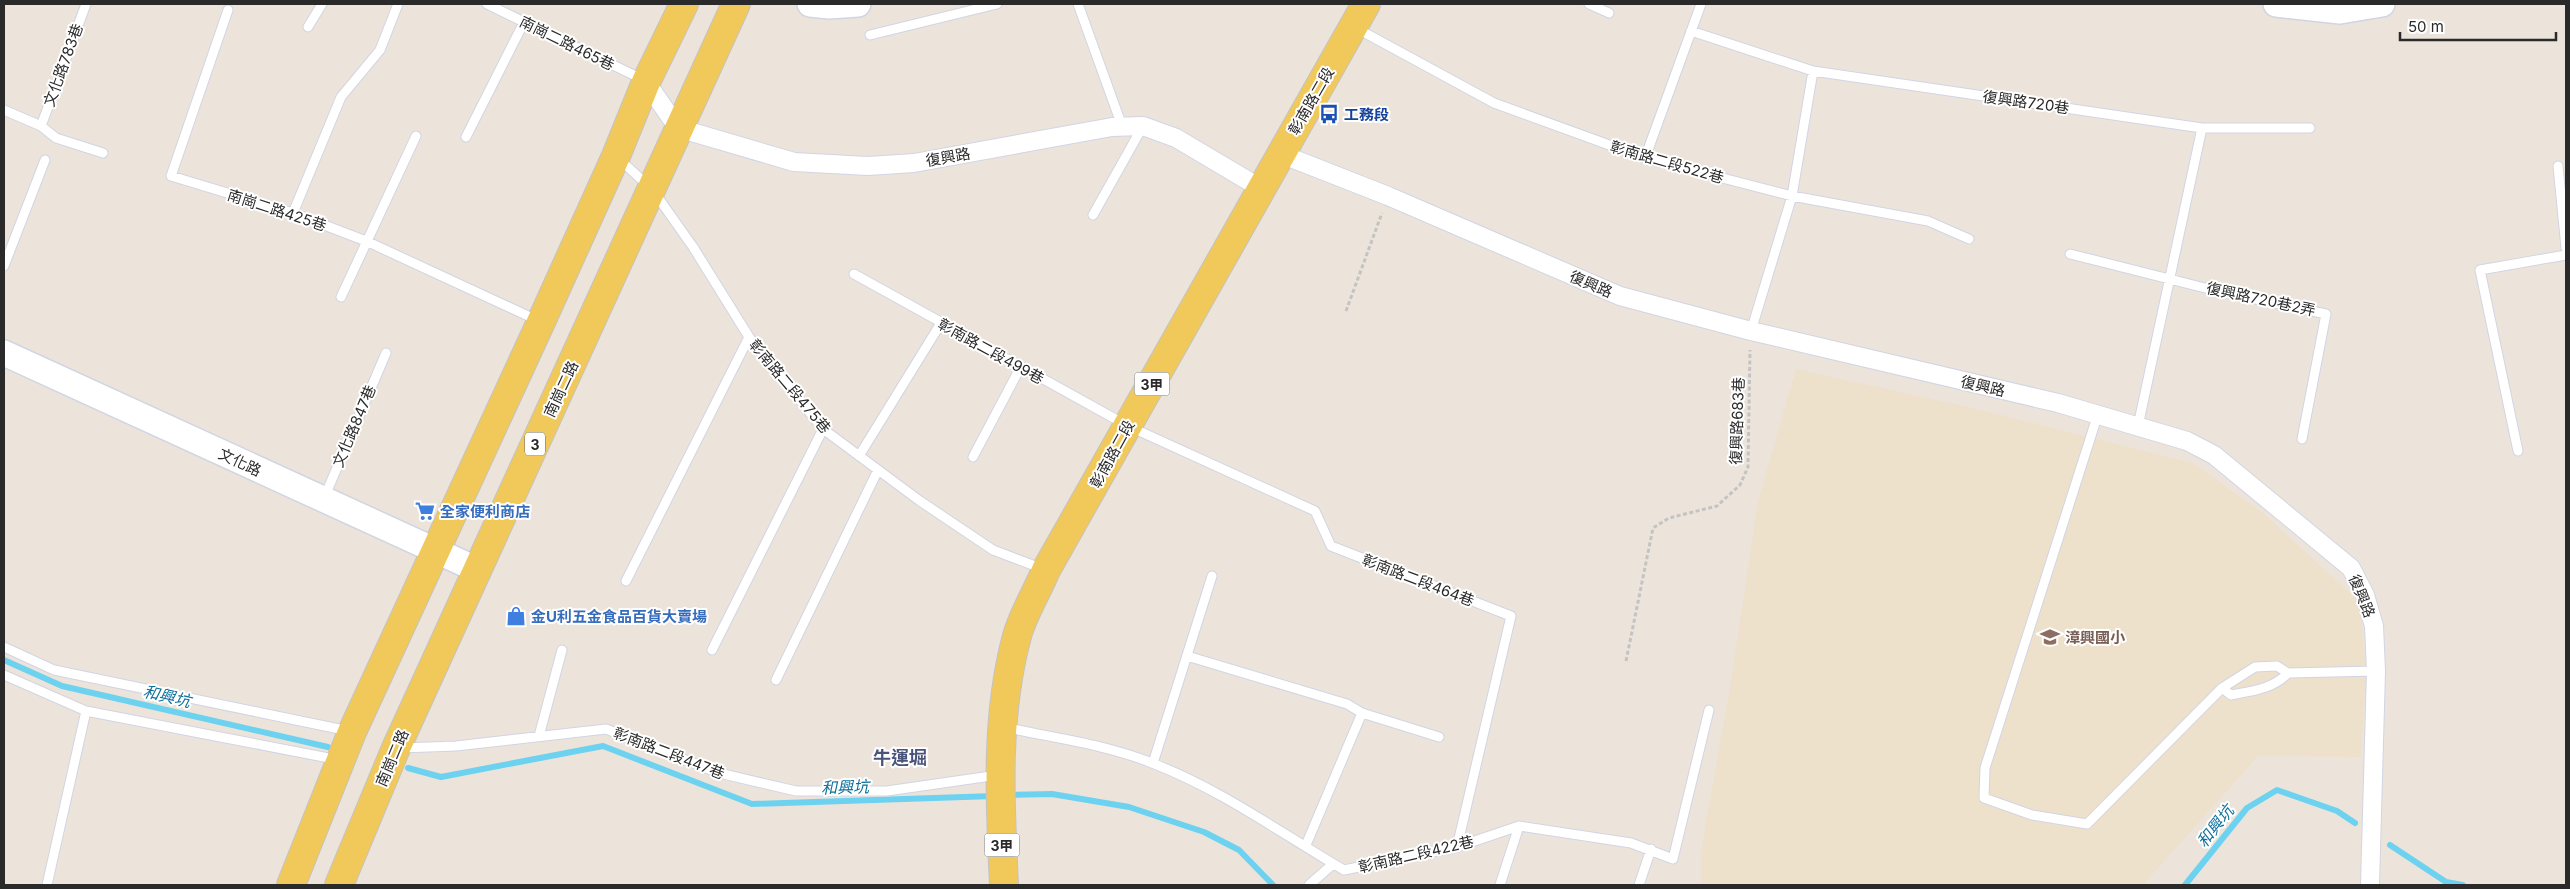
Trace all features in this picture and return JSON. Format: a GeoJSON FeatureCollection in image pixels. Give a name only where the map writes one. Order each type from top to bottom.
{"type":"FeatureCollection","features":[{"type":"Feature","properties":{"kind":"main road"},"geometry":{"type":"LineString","coordinates":[[291,885],[352,732],[541,322],[616,156],[646,82],[684,4]]}},
{"type":"Feature","properties":{"kind":"main road","name":"南崗二路"},"geometry":{"type":"LineString","coordinates":[[339,885],[396,748],[736,4]]}},
{"type":"Feature","properties":{"kind":"main road","name":"彰南路二段"},"geometry":{"type":"LineString","coordinates":[[1004,885],[1000,788],[1002,727],[1008,678],[1018,634],[1046,570],[1366,4]]}},
{"type":"Feature","properties":{"kind":"street"},"geometry":{"type":"LineString","coordinates":[[810,4],[829,6],[858,4]]}},
{"type":"Feature","properties":{"kind":"street"},"geometry":{"type":"LineString","coordinates":[[2276,4],[2340,11],[2382,4]]}},
{"type":"Feature","properties":{"kind":"street"},"geometry":{"type":"LineString","coordinates":[[646,82],[678,128]]}},
{"type":"Feature","properties":{"kind":"street","name":"復興路"},"geometry":{"type":"LineString","coordinates":[[678,128],[794,162],[868,166],[914,163],[1122,126],[1143,126],[1176,138],[1262,189]]}},
{"type":"Feature","properties":{"kind":"street","name":"復興路"},"geometry":{"type":"LineString","coordinates":[[1281,154],[1388,196],[1620,296],[1751,331],[2098,414],[2187,442],[2214,455],[2351,568],[2365,595],[2374,626],[2376,671],[2370,885]]}},
{"type":"Feature","properties":{"kind":"street","name":"文化路"},"geometry":{"type":"LineString","coordinates":[[4,353],[478,570]]}},
{"type":"Feature","properties":{"kind":"lane","name":"文化路783巷"},"geometry":{"type":"LineString","coordinates":[[41,126],[86,4]]}},
{"type":"Feature","properties":{"kind":"lane"},"geometry":{"type":"LineString","coordinates":[[308,27],[322,4]]}},
{"type":"Feature","properties":{"kind":"lane"},"geometry":{"type":"LineString","coordinates":[[293,213],[340,97],[380,50],[398,4]]}},
{"type":"Feature","properties":{"kind":"lane","name":"南崗二路465巷"},"geometry":{"type":"LineString","coordinates":[[487,4],[646,82]]}},
{"type":"Feature","properties":{"kind":"lane"},"geometry":{"type":"LineString","coordinates":[[870,35],[997,4]]}},
{"type":"Feature","properties":{"kind":"lane"},"geometry":{"type":"LineString","coordinates":[[1078,4],[1122,126]]}},
{"type":"Feature","properties":{"kind":"lane"},"geometry":{"type":"LineString","coordinates":[[1589,4],[1609,13]]}},
{"type":"Feature","properties":{"kind":"lane"},"geometry":{"type":"LineString","coordinates":[[1645,158],[1701,4]]}},
{"type":"Feature","properties":{"kind":"lane","name":"南崗二路425巷"},"geometry":{"type":"LineString","coordinates":[[228,10],[171,176],[293,213],[366,241],[541,322]]}},
{"type":"Feature","properties":{"kind":"lane"},"geometry":{"type":"LineString","coordinates":[[466,137],[524,22]]}},
{"type":"Feature","properties":{"kind":"lane","name":"彰南路二段522巷"},"geometry":{"type":"LineString","coordinates":[[1353,27],[1494,103],[1645,158],[1792,196],[1928,221],[1969,239]]}},
{"type":"Feature","properties":{"kind":"lane","name":"復興路720巷"},"geometry":{"type":"LineString","coordinates":[[1691,31],[1813,71],[2202,128],[2310,128]]}},
{"type":"Feature","properties":{"kind":"lane"},"geometry":{"type":"LineString","coordinates":[[1751,331],[1792,196],[1813,71]]}},
{"type":"Feature","properties":{"kind":"lane"},"geometry":{"type":"LineString","coordinates":[[4,110],[41,126],[56,138],[103,153]]}},
{"type":"Feature","properties":{"kind":"lane"},"geometry":{"type":"LineString","coordinates":[[1093,215],[1143,126]]}},
{"type":"Feature","properties":{"kind":"lane"},"geometry":{"type":"LineString","coordinates":[[2138,426],[2202,128]]}},
{"type":"Feature","properties":{"kind":"lane"},"geometry":{"type":"LineString","coordinates":[[341,297],[416,136]]}},
{"type":"Feature","properties":{"kind":"lane","name":"彰南路二段475巷"},"geometry":{"type":"LineString","coordinates":[[616,156],[652,189],[693,247],[748,337],[823,429],[878,470],[993,550],[1046,570]]}},
{"type":"Feature","properties":{"kind":"lane"},"geometry":{"type":"LineString","coordinates":[[4,266],[45,160]]}},
{"type":"Feature","properties":{"kind":"lane"},"geometry":{"type":"LineString","coordinates":[[2558,166],[2566,248]]}},
{"type":"Feature","properties":{"kind":"lane","name":"復興路720巷2弄"},"geometry":{"type":"LineString","coordinates":[[2070,254],[2213,290],[2326,314],[2302,439]]}},
{"type":"Feature","properties":{"kind":"lane"},"geometry":{"type":"LineString","coordinates":[[2518,451],[2480,270],[2566,255]]}},
{"type":"Feature","properties":{"kind":"lane","name":"彰南路二段499巷"},"geometry":{"type":"LineString","coordinates":[[854,274],[1020,368],[1128,426]]}},
{"type":"Feature","properties":{"kind":"lane"},"geometry":{"type":"LineString","coordinates":[[860,456],[941,322]]}},
{"type":"Feature","properties":{"kind":"lane"},"geometry":{"type":"LineString","coordinates":[[626,581],[748,337]]}},
{"type":"Feature","properties":{"kind":"lane","name":"文化路847巷"},"geometry":{"type":"LineString","coordinates":[[323,500],[386,353]]}},
{"type":"Feature","properties":{"kind":"lane"},"geometry":{"type":"LineString","coordinates":[[973,457],[1020,368]]}},
{"type":"Feature","properties":{"kind":"lane"},"geometry":{"type":"LineString","coordinates":[[2098,414],[1985,768],[1984,798],[2032,815],[2087,824],[2222,688],[2256,667],[2277,666],[2288,673],[2376,671]]}},
{"type":"Feature","properties":{"kind":"lane","name":"彰南路二段464巷"},"geometry":{"type":"LineString","coordinates":[[1128,426],[1315,511],[1331,546],[1511,616],[1456,847]]}},
{"type":"Feature","properties":{"kind":"lane"},"geometry":{"type":"LineString","coordinates":[[712,650],[823,429]]}},
{"type":"Feature","properties":{"kind":"lane"},"geometry":{"type":"LineString","coordinates":[[776,680],[878,470]]}},
{"type":"Feature","properties":{"kind":"lane"},"geometry":{"type":"LineString","coordinates":[[1153,763],[1212,576]]}},
{"type":"Feature","properties":{"kind":"lane"},"geometry":{"type":"LineString","coordinates":[[4,646],[54,670],[352,732]]}},
{"type":"Feature","properties":{"kind":"lane"},"geometry":{"type":"LineString","coordinates":[[539,736],[562,650]]}},
{"type":"Feature","properties":{"kind":"lane"},"geometry":{"type":"LineString","coordinates":[[1187,656],[1347,704],[1362,713],[1438,738]]}},
{"type":"Feature","properties":{"kind":"lane"},"geometry":{"type":"LineString","coordinates":[[2222,688],[2232,695],[2249,692],[2278,683],[2288,673]]}},
{"type":"Feature","properties":{"kind":"lane"},"geometry":{"type":"LineString","coordinates":[[4,675],[86,711],[341,760]]}},
{"type":"Feature","properties":{"kind":"lane","name":"彰南路二段422巷"},"geometry":{"type":"LineString","coordinates":[[1002,727],[1120,752],[1153,763],[1240,804],[1344,870],[1456,847],[1519,826],[1631,843],[1651,849],[1673,859],[1709,710]]}},
{"type":"Feature","properties":{"kind":"lane"},"geometry":{"type":"LineString","coordinates":[[47,885],[86,711]]}},
{"type":"Feature","properties":{"kind":"lane"},"geometry":{"type":"LineString","coordinates":[[1306,845],[1362,713]]}},
{"type":"Feature","properties":{"kind":"lane","name":"彰南路二段447巷"},"geometry":{"type":"LineString","coordinates":[[396,748],[456,746],[606,729],[719,774],[796,791],[1000,788]]}},
{"type":"Feature","properties":{"kind":"lane"},"geometry":{"type":"LineString","coordinates":[[1500,885],[1519,826]]}},
{"type":"Feature","properties":{"kind":"lane"},"geometry":{"type":"LineString","coordinates":[[1639,885],[1651,849]]}},
{"type":"Feature","properties":{"kind":"lane"},"geometry":{"type":"LineString","coordinates":[[1309,885],[1333,864]]}},
{"type":"Feature","properties":{"kind":"path"},"geometry":{"type":"LineString","coordinates":[[1346,311],[1388,196]]}},
{"type":"Feature","properties":{"kind":"path","name":"復興路683巷"},"geometry":{"type":"LineString","coordinates":[[1626,661],[1653,528],[1669,518],[1717,506],[1740,485],[1748,467],[1751,331]]}},
{"type":"Feature","properties":{"kind":"shaded area","name":"漳興國小"},"geometry":{"type":"Polygon","coordinates":[[[1796,369],[1982,410],[2193,463],[2264,514],[2360,602],[2366,671],[2361,757],[2258,756],[2143,885],[1701,885],[1701,851],[1731,681],[1758,501],[1796,369]]]}},
{"type":"Feature","properties":{"kind":"waterway","name":"和興坑"},"geometry":{"type":"LineString","coordinates":[[4,660],[62,686],[328,747]]}},
{"type":"Feature","properties":{"kind":"waterway","name":"和興坑"},"geometry":{"type":"LineString","coordinates":[[408,768],[441,777],[603,746],[752,804],[994,796]]}},
{"type":"Feature","properties":{"kind":"waterway","name":"和興坑"},"geometry":{"type":"LineString","coordinates":[[2185,885],[2247,808],[2277,790],[2337,811],[2355,823]]}},
{"type":"Feature","properties":{"kind":"waterway","name":"和興坑"},"geometry":{"type":"LineString","coordinates":[[1006,795],[1052,794],[1129,807],[1204,832],[1239,850],[1273,885]]}},
{"type":"Feature","properties":{"kind":"waterway","name":"和興坑"},"geometry":{"type":"LineString","coordinates":[[2390,845],[2446,882],[2463,885]]}},
{"type":"Feature","properties":{"kind":"place","name":"工務段"},"geometry":{"type":"Point","coordinates":[1329,114]}},
{"type":"Feature","properties":{"kind":"place","name":"全家便利商店"},"geometry":{"type":"Point","coordinates":[425,511]}},
{"type":"Feature","properties":{"kind":"place","name":"金U利五金食品百貨大賣場"},"geometry":{"type":"Point","coordinates":[516,616]}},
{"type":"Feature","properties":{"kind":"place","name":"漳興國小"},"geometry":{"type":"Point","coordinates":[2050,637]}},
{"type":"Feature","properties":{"kind":"district","name":"牛運堀"},"geometry":{"type":"Point","coordinates":[900,757]}}]}
